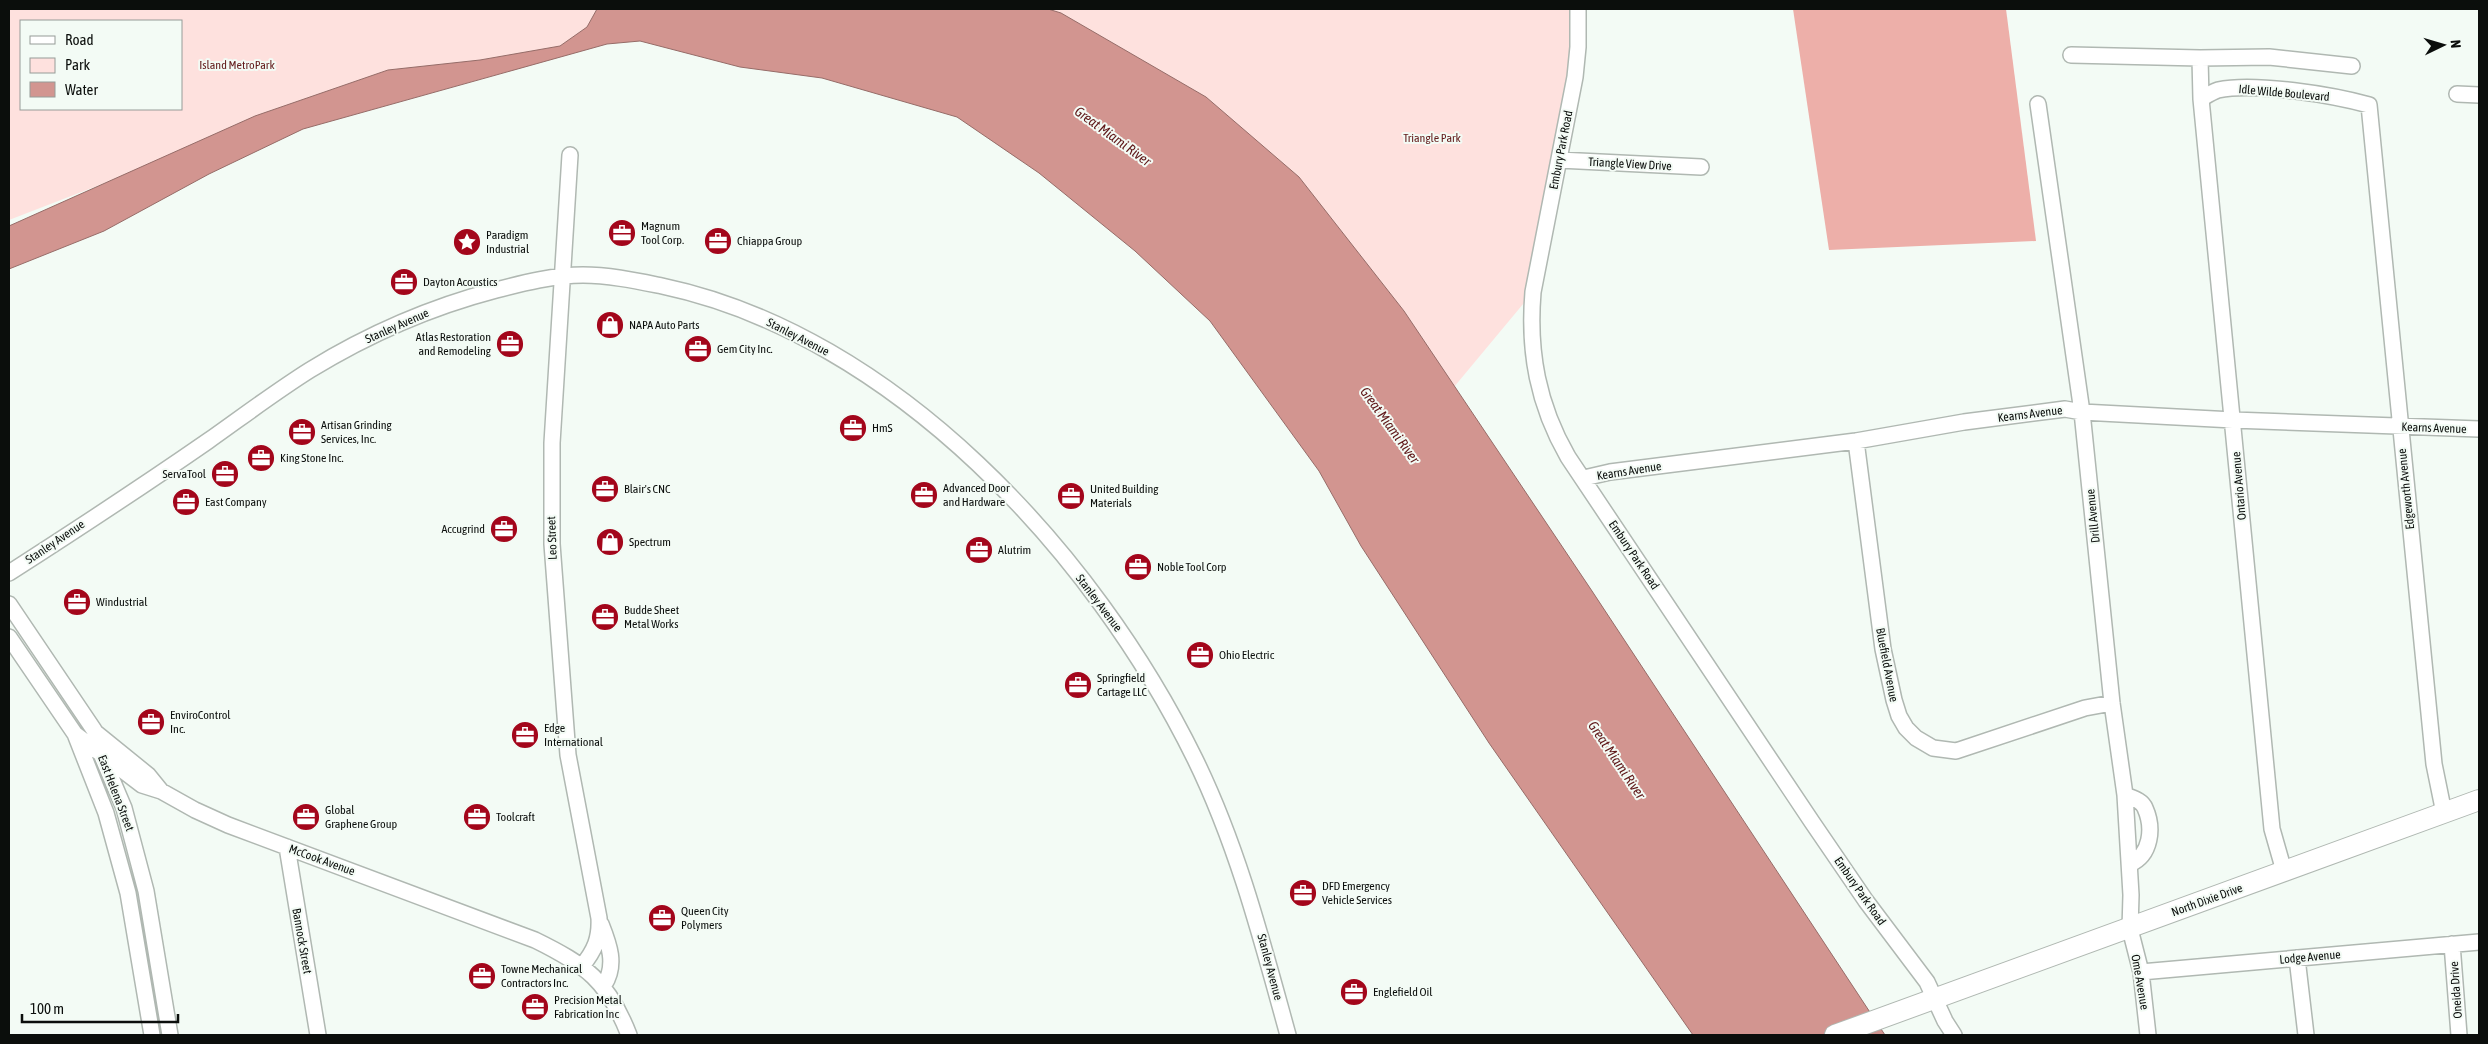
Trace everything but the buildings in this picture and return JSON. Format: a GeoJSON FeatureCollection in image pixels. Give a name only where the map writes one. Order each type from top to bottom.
{"type":"FeatureCollection","features":[{"type":"Feature","properties":{"kind":"main road","name":"North Dixie Drive"},"geometry":{"type":"LineString","coordinates":[[1834,1035],[2130,929],[2479,800]]}},
{"type":"Feature","properties":{"kind":"street","name":"Embury Park Road"},"geometry":{"type":"LineString","coordinates":[[1578,9],[1578,47],[1559,160],[1533,292],[1531,346],[1534,368],[1546,412],[1565,451],[1769,758],[1866,901],[1927,982],[1944,1022],[1954,1035]]}},
{"type":"Feature","properties":{"kind":"street"},"geometry":{"type":"LineString","coordinates":[[2071,55],[2200,58],[2269,57],[2352,66]]}},
{"type":"Feature","properties":{"kind":"street","name":"Ontario Avenue"},"geometry":{"type":"LineString","coordinates":[[2200,58],[2201,99],[2271,820],[2276,847],[2284,871]]}},
{"type":"Feature","properties":{"kind":"street","name":"Idle Wilde Boulevard"},"geometry":{"type":"LineString","coordinates":[[2201,99],[2218,90],[2252,88],[2302,92],[2346,99],[2369,105]]}},
{"type":"Feature","properties":{"kind":"street"},"geometry":{"type":"LineString","coordinates":[[2457,94],[2479,95]]}},
{"type":"Feature","properties":{"kind":"street","name":"Drill Avenue"},"geometry":{"type":"LineString","coordinates":[[2038,104],[2082,412],[2112,703],[2125,795],[2130,864],[2130,929]]}},
{"type":"Feature","properties":{"kind":"street","name":"Edgeworth Avenue"},"geometry":{"type":"LineString","coordinates":[[2369,105],[2434,764],[2444,813]]}},
{"type":"Feature","properties":{"kind":"street","name":"Leo Street"},"geometry":{"type":"LineString","coordinates":[[570,155],[552,443],[552,544],[568,755],[598,918],[611,956],[611,971],[604,986]]}},
{"type":"Feature","properties":{"kind":"street","name":"Triangle View Drive"},"geometry":{"type":"LineString","coordinates":[[1559,160],[1700,167]]}},
{"type":"Feature","properties":{"kind":"street","name":"Stanley Avenue"},"geometry":{"type":"LineString","coordinates":[[9,573],[209,440],[269,397],[349,348],[425,313],[464,299],[507,287],[582,275],[685,291],[729,305],[788,330],[864,374],[926,420],[989,476],[1073,569],[1123,636],[1166,704],[1193,756],[1241,869],[1288,1035]]}},
{"type":"Feature","properties":{"kind":"street","name":"Kearns Avenue"},"geometry":{"type":"LineString","coordinates":[[1584,478],[1610,472],[1856,441],[1964,422],[2065,408],[2082,412],[2233,420],[2479,429]]}},
{"type":"Feature","properties":{"kind":"street","name":"Bluefield Avenue"},"geometry":{"type":"LineString","coordinates":[[1856,441],[1881,634],[1894,700],[1906,728],[1916,738],[1933,748],[1956,751],[2085,708],[2112,703]]}},
{"type":"Feature","properties":{"kind":"street","name":"East Helena Street"},"geometry":{"type":"LineString","coordinates":[[9,604],[95,732],[102,756],[124,808],[141,868],[170,1035]]}},
{"type":"Feature","properties":{"kind":"street","name":"East Helena Street"},"geometry":{"type":"LineString","coordinates":[[9,637],[74,734],[98,791],[119,853],[128,893],[152,1035]]}},
{"type":"Feature","properties":{"kind":"street"},"geometry":{"type":"LineString","coordinates":[[95,732],[148,776],[161,791]]}},
{"type":"Feature","properties":{"kind":"street","name":"McCook Avenue"},"geometry":{"type":"LineString","coordinates":[[74,734],[142,785],[161,791],[228,826],[535,940],[582,966]]}},
{"type":"Feature","properties":{"kind":"street"},"geometry":{"type":"LineString","coordinates":[[2125,795],[2138,800],[2145,807],[2148,826],[2148,844],[2145,854],[2130,864]]}},
{"type":"Feature","properties":{"kind":"street","name":"Bannock Street"},"geometry":{"type":"LineString","coordinates":[[287,847],[318,1035]]}},
{"type":"Feature","properties":{"kind":"street","name":"Leo Street"},"geometry":{"type":"LineString","coordinates":[[582,966],[597,943],[598,918]]}},
{"type":"Feature","properties":{"kind":"street","name":"Ome Avenue"},"geometry":{"type":"LineString","coordinates":[[2130,929],[2141,972],[2148,1035]]}},
{"type":"Feature","properties":{"kind":"street","name":"Lodge Avenue"},"geometry":{"type":"LineString","coordinates":[[2141,972],[2479,942]]}},
{"type":"Feature","properties":{"kind":"street","name":"Oneida Drive"},"geometry":{"type":"LineString","coordinates":[[2452,944],[2459,1035]]}},
{"type":"Feature","properties":{"kind":"street"},"geometry":{"type":"LineString","coordinates":[[2297,958],[2306,1035]]}},
{"type":"Feature","properties":{"kind":"street"},"geometry":{"type":"LineString","coordinates":[[582,966],[604,986],[613,999],[629,1035]]}},
{"type":"Feature","properties":{"kind":"street"},"geometry":{"type":"LineString","coordinates":[[147,1010],[166,1008]]}},
{"type":"Feature","properties":{"kind":"green space","name":"Island MetroPark"},"geometry":{"type":"Polygon","coordinates":[[[9,9],[597,9],[587,27],[560,46],[480,60],[388,70],[255,116],[128,174],[9,220],[9,9]]]}},
{"type":"Feature","properties":{"kind":"green space","name":"Triangle Park"},"geometry":{"type":"Polygon","coordinates":[[[1048,9],[1578,9],[1533,292],[1454,387],[1404,311],[1299,177],[1206,97],[1061,13],[1048,9]]]}},
{"type":"Feature","properties":{"kind":"shaded area"},"geometry":{"type":"Polygon","coordinates":[[[1793,9],[2006,9],[2036,241],[1829,250],[1793,9]]]}},
{"type":"Feature","properties":{"kind":"water","name":"Great Miami River"},"geometry":{"type":"Polygon","coordinates":[[[597,9],[1048,9],[1061,13],[1206,97],[1299,177],[1404,311],[1592,591],[1885,1035],[1693,1035],[1489,743],[1361,546],[1319,471],[1210,321],[1135,251],[1039,173],[957,117],[822,78],[740,67],[640,41],[607,44],[303,129],[209,174],[104,231],[9,269],[9,226],[255,116],[388,70],[480,60],[560,46],[587,27],[597,9]]]}},
{"type":"Feature","properties":{"kind":"place","name":"Magnum Tool Corp."},"geometry":{"type":"Point","coordinates":[622,233]}},
{"type":"Feature","properties":{"kind":"place","name":"Chiappa Group"},"geometry":{"type":"Point","coordinates":[718,241]}},
{"type":"Feature","properties":{"kind":"place","name":"Paradigm Industrial"},"geometry":{"type":"Point","coordinates":[467,242]}},
{"type":"Feature","properties":{"kind":"place","name":"Dayton Acoustics"},"geometry":{"type":"Point","coordinates":[404,282]}},
{"type":"Feature","properties":{"kind":"place","name":"NAPA Auto Parts"},"geometry":{"type":"Point","coordinates":[610,325]}},
{"type":"Feature","properties":{"kind":"place","name":"Atlas Restoration and Remodeling"},"geometry":{"type":"Point","coordinates":[510,344]}},
{"type":"Feature","properties":{"kind":"place","name":"Gem City Inc."},"geometry":{"type":"Point","coordinates":[698,349]}},
{"type":"Feature","properties":{"kind":"place","name":"HmS"},"geometry":{"type":"Point","coordinates":[853,428]}},
{"type":"Feature","properties":{"kind":"place","name":"Artisan Grinding Services, Inc."},"geometry":{"type":"Point","coordinates":[302,432]}},
{"type":"Feature","properties":{"kind":"place","name":"King Stone Inc."},"geometry":{"type":"Point","coordinates":[261,458]}},
{"type":"Feature","properties":{"kind":"place","name":"ServaTool"},"geometry":{"type":"Point","coordinates":[225,474]}},
{"type":"Feature","properties":{"kind":"place","name":"Blair's CNC"},"geometry":{"type":"Point","coordinates":[605,489]}},
{"type":"Feature","properties":{"kind":"place","name":"Advanced Door and Hardware"},"geometry":{"type":"Point","coordinates":[924,495]}},
{"type":"Feature","properties":{"kind":"place","name":"United Building Materials"},"geometry":{"type":"Point","coordinates":[1071,496]}},
{"type":"Feature","properties":{"kind":"place","name":"East Company"},"geometry":{"type":"Point","coordinates":[186,502]}},
{"type":"Feature","properties":{"kind":"place","name":"Accugrind"},"geometry":{"type":"Point","coordinates":[504,529]}},
{"type":"Feature","properties":{"kind":"place","name":"Spectrum"},"geometry":{"type":"Point","coordinates":[610,542]}},
{"type":"Feature","properties":{"kind":"place","name":"Alutrim"},"geometry":{"type":"Point","coordinates":[979,550]}},
{"type":"Feature","properties":{"kind":"place","name":"Noble Tool Corp"},"geometry":{"type":"Point","coordinates":[1138,567]}},
{"type":"Feature","properties":{"kind":"place","name":"Windustrial"},"geometry":{"type":"Point","coordinates":[77,602]}},
{"type":"Feature","properties":{"kind":"place","name":"Budde Sheet Metal Works"},"geometry":{"type":"Point","coordinates":[605,617]}},
{"type":"Feature","properties":{"kind":"place","name":"Ohio Electric"},"geometry":{"type":"Point","coordinates":[1200,655]}},
{"type":"Feature","properties":{"kind":"place","name":"Springfield Cartage LLC"},"geometry":{"type":"Point","coordinates":[1078,685]}},
{"type":"Feature","properties":{"kind":"place","name":"EnviroControl Inc."},"geometry":{"type":"Point","coordinates":[151,722]}},
{"type":"Feature","properties":{"kind":"place","name":"Edge International"},"geometry":{"type":"Point","coordinates":[525,735]}},
{"type":"Feature","properties":{"kind":"place","name":"Global Graphene Group"},"geometry":{"type":"Point","coordinates":[306,817]}},
{"type":"Feature","properties":{"kind":"place","name":"Toolcraft"},"geometry":{"type":"Point","coordinates":[477,817]}},
{"type":"Feature","properties":{"kind":"place","name":"DFD Emergency Vehicle Services"},"geometry":{"type":"Point","coordinates":[1303,893]}},
{"type":"Feature","properties":{"kind":"place","name":"Queen City Polymers"},"geometry":{"type":"Point","coordinates":[662,918]}},
{"type":"Feature","properties":{"kind":"place","name":"Towne Mechanical Contractors Inc."},"geometry":{"type":"Point","coordinates":[482,976]}},
{"type":"Feature","properties":{"kind":"place","name":"Englefield Oil"},"geometry":{"type":"Point","coordinates":[1354,992]}},
{"type":"Feature","properties":{"kind":"place","name":"Precision Metal Fabrication Inc"},"geometry":{"type":"Point","coordinates":[535,1007]}}]}
